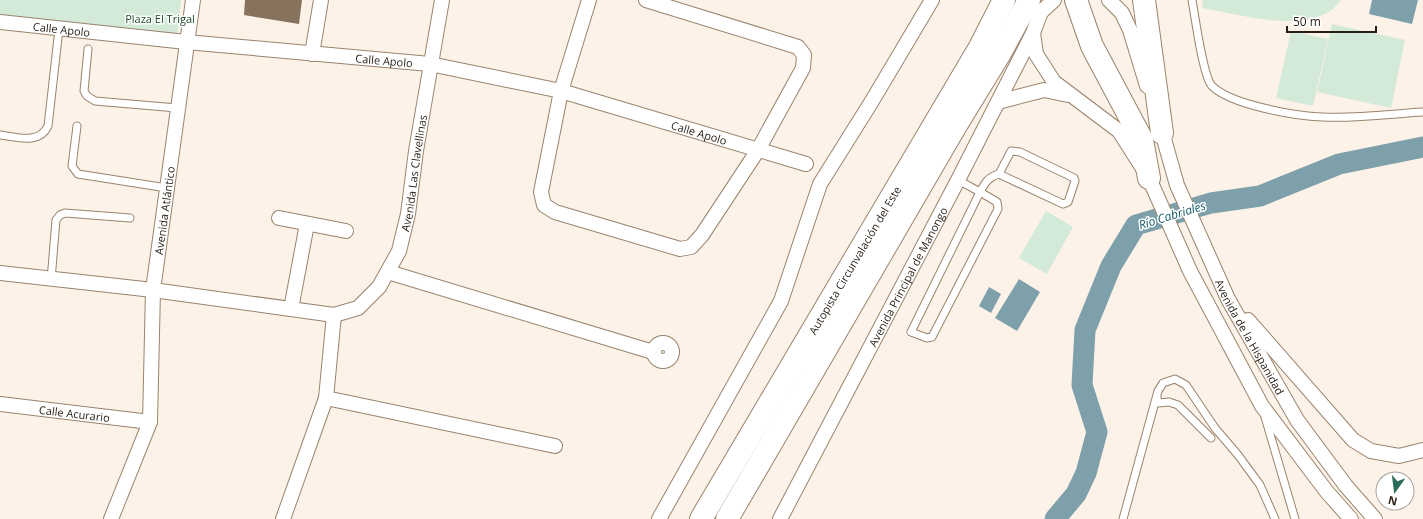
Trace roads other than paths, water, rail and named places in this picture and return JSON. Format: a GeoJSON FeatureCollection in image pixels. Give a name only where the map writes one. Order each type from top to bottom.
{"type":"FeatureCollection","features":[{"type":"Feature","properties":{"kind":"highway","name":"Autopista Circunvalación del Este"},"geometry":{"type":"LineString","coordinates":[[702,519],[980,47],[1004,0]]}},
{"type":"Feature","properties":{"kind":"highway","name":"Autopista Circunvalación del Este"},"geometry":{"type":"LineString","coordinates":[[728,519],[955,126],[999,56],[1029,0]]}},
{"type":"Feature","properties":{"kind":"highway"},"geometry":{"type":"LineString","coordinates":[[1076,0],[1092,46],[1142,140],[1149,178]]}},
{"type":"Feature","properties":{"kind":"highway"},"geometry":{"type":"LineString","coordinates":[[1144,0],[1162,133]]}},
{"type":"Feature","properties":{"kind":"street","name":"Avenida Atlántico"},"geometry":{"type":"LineString","coordinates":[[150,422],[153,290],[193,0]]}},
{"type":"Feature","properties":{"kind":"street"},"geometry":{"type":"LineString","coordinates":[[312,54],[321,0]]}},
{"type":"Feature","properties":{"kind":"street","name":"Avenida Las Clavellinas"},"geometry":{"type":"LineString","coordinates":[[334,315],[358,308],[379,287],[399,251],[408,214],[430,64],[442,0]]}},
{"type":"Feature","properties":{"kind":"street"},"geometry":{"type":"LineString","coordinates":[[589,0],[561,91],[541,192],[544,205],[555,212],[680,249],[691,247],[702,235],[758,150],[803,68],[804,55],[798,47],[646,0]]}},
{"type":"Feature","properties":{"kind":"street"},"geometry":{"type":"LineString","coordinates":[[659,519],[781,301],[820,184],[872,101],[932,0]]}},
{"type":"Feature","properties":{"kind":"street","name":"Avenida Principal de Manongo"},"geometry":{"type":"LineString","coordinates":[[780,519],[958,180],[1033,33],[1041,12],[1054,0]]}},
{"type":"Feature","properties":{"kind":"street","name":"Avenida de la Hispanidad"},"geometry":{"type":"LineString","coordinates":[[1109,0],[1122,13],[1130,30],[1177,185],[1228,299],[1297,420],[1346,486],[1375,519]]}},
{"type":"Feature","properties":{"kind":"street","name":"Calle Apolo"},"geometry":{"type":"LineString","coordinates":[[0,22],[186,42],[430,64],[561,91],[806,164]]}},
{"type":"Feature","properties":{"kind":"street","name":"Avenida de la Hispanidad"},"geometry":{"type":"LineString","coordinates":[[1033,33],[1036,54],[1054,82],[1119,131],[1149,178],[1162,203],[1190,271],[1262,406],[1327,492],[1351,519]]}},
{"type":"Feature","properties":{"kind":"street"},"geometry":{"type":"LineString","coordinates":[[998,102],[1044,90],[1073,96]]}},
{"type":"Feature","properties":{"kind":"street"},"geometry":{"type":"LineString","coordinates":[[280,218],[346,231]]}},
{"type":"Feature","properties":{"kind":"street"},"geometry":{"type":"LineString","coordinates":[[291,309],[307,224]]}},
{"type":"Feature","properties":{"kind":"street"},"geometry":{"type":"LineString","coordinates":[[388,272],[654,352]]}},
{"type":"Feature","properties":{"kind":"street"},"geometry":{"type":"LineString","coordinates":[[0,273],[51,280],[153,290],[334,315],[326,398],[283,519]]}},
{"type":"Feature","properties":{"kind":"street"},"geometry":{"type":"LineString","coordinates":[[1228,299],[1353,440],[1371,451],[1399,456],[1423,450]]}},
{"type":"Feature","properties":{"kind":"street"},"geometry":{"type":"LineString","coordinates":[[326,398],[556,446]]}},
{"type":"Feature","properties":{"kind":"street","name":"Calle Acurario"},"geometry":{"type":"LineString","coordinates":[[0,404],[150,422]]}},
{"type":"Feature","properties":{"kind":"street"},"geometry":{"type":"LineString","coordinates":[[111,519],[150,422]]}},
{"type":"Feature","properties":{"kind":"lane"},"geometry":{"type":"LineString","coordinates":[[1192,0],[1206,74],[1212,86],[1230,97],[1247,104],[1280,111],[1322,117],[1423,112]]}},
{"type":"Feature","properties":{"kind":"lane"},"geometry":{"type":"LineString","coordinates":[[0,135],[38,138],[44,134],[48,126],[59,29]]}},
{"type":"Feature","properties":{"kind":"lane"},"geometry":{"type":"LineString","coordinates":[[88,49],[84,91],[87,96],[95,101],[177,108]]}},
{"type":"Feature","properties":{"kind":"lane"},"geometry":{"type":"LineString","coordinates":[[77,126],[72,166],[78,174],[167,188]]}},
{"type":"Feature","properties":{"kind":"lane"},"geometry":{"type":"LineString","coordinates":[[958,180],[980,192],[997,202],[998,209],[932,337],[927,338],[910,332],[980,192],[985,182],[992,176],[999,174],[1063,204],[1068,202],[1076,181],[1074,178],[1016,151],[1012,151],[999,174]]}},
{"type":"Feature","properties":{"kind":"lane"},"geometry":{"type":"LineString","coordinates":[[51,280],[56,220],[60,215],[65,213],[130,218]]}},
{"type":"Feature","properties":{"kind":"lane"},"geometry":{"type":"LineString","coordinates":[[1123,519],[1158,391],[1163,383],[1175,379],[1186,385],[1215,428],[1238,455],[1260,485],[1275,519]]}},
{"type":"Feature","properties":{"kind":"lane"},"geometry":{"type":"LineString","coordinates":[[1158,391],[1158,403],[1169,402],[1178,405],[1211,438]]}},
{"type":"Feature","properties":{"kind":"lane"},"geometry":{"type":"LineString","coordinates":[[1262,406],[1295,519]]}},
{"type":"Feature","properties":{"kind":"water"},"geometry":{"type":"Polygon","coordinates":[[[1372,0],[1418,0],[1412,24],[1369,14],[1372,0]]]}},
{"type":"Feature","properties":{"kind":"water"},"geometry":{"type":"Polygon","coordinates":[[[1019,279],[1040,292],[1017,331],[995,318],[1019,279]]]}},
{"type":"Feature","properties":{"kind":"water"},"geometry":{"type":"Polygon","coordinates":[[[989,287],[1001,294],[991,313],[979,306],[989,287]]]}},
{"type":"Feature","properties":{"kind":"waterway","name":"Río Cabriales"},"geometry":{"type":"LineString","coordinates":[[1055,519],[1076,494],[1086,473],[1097,432],[1082,385],[1085,330],[1111,266],[1136,225],[1211,203],[1260,196],[1339,164],[1423,147]]}},
{"type":"Feature","properties":{"kind":"park label","name":"Plaza El Trigal"},"geometry":{"type":"Point","coordinates":[160,18]}}]}
